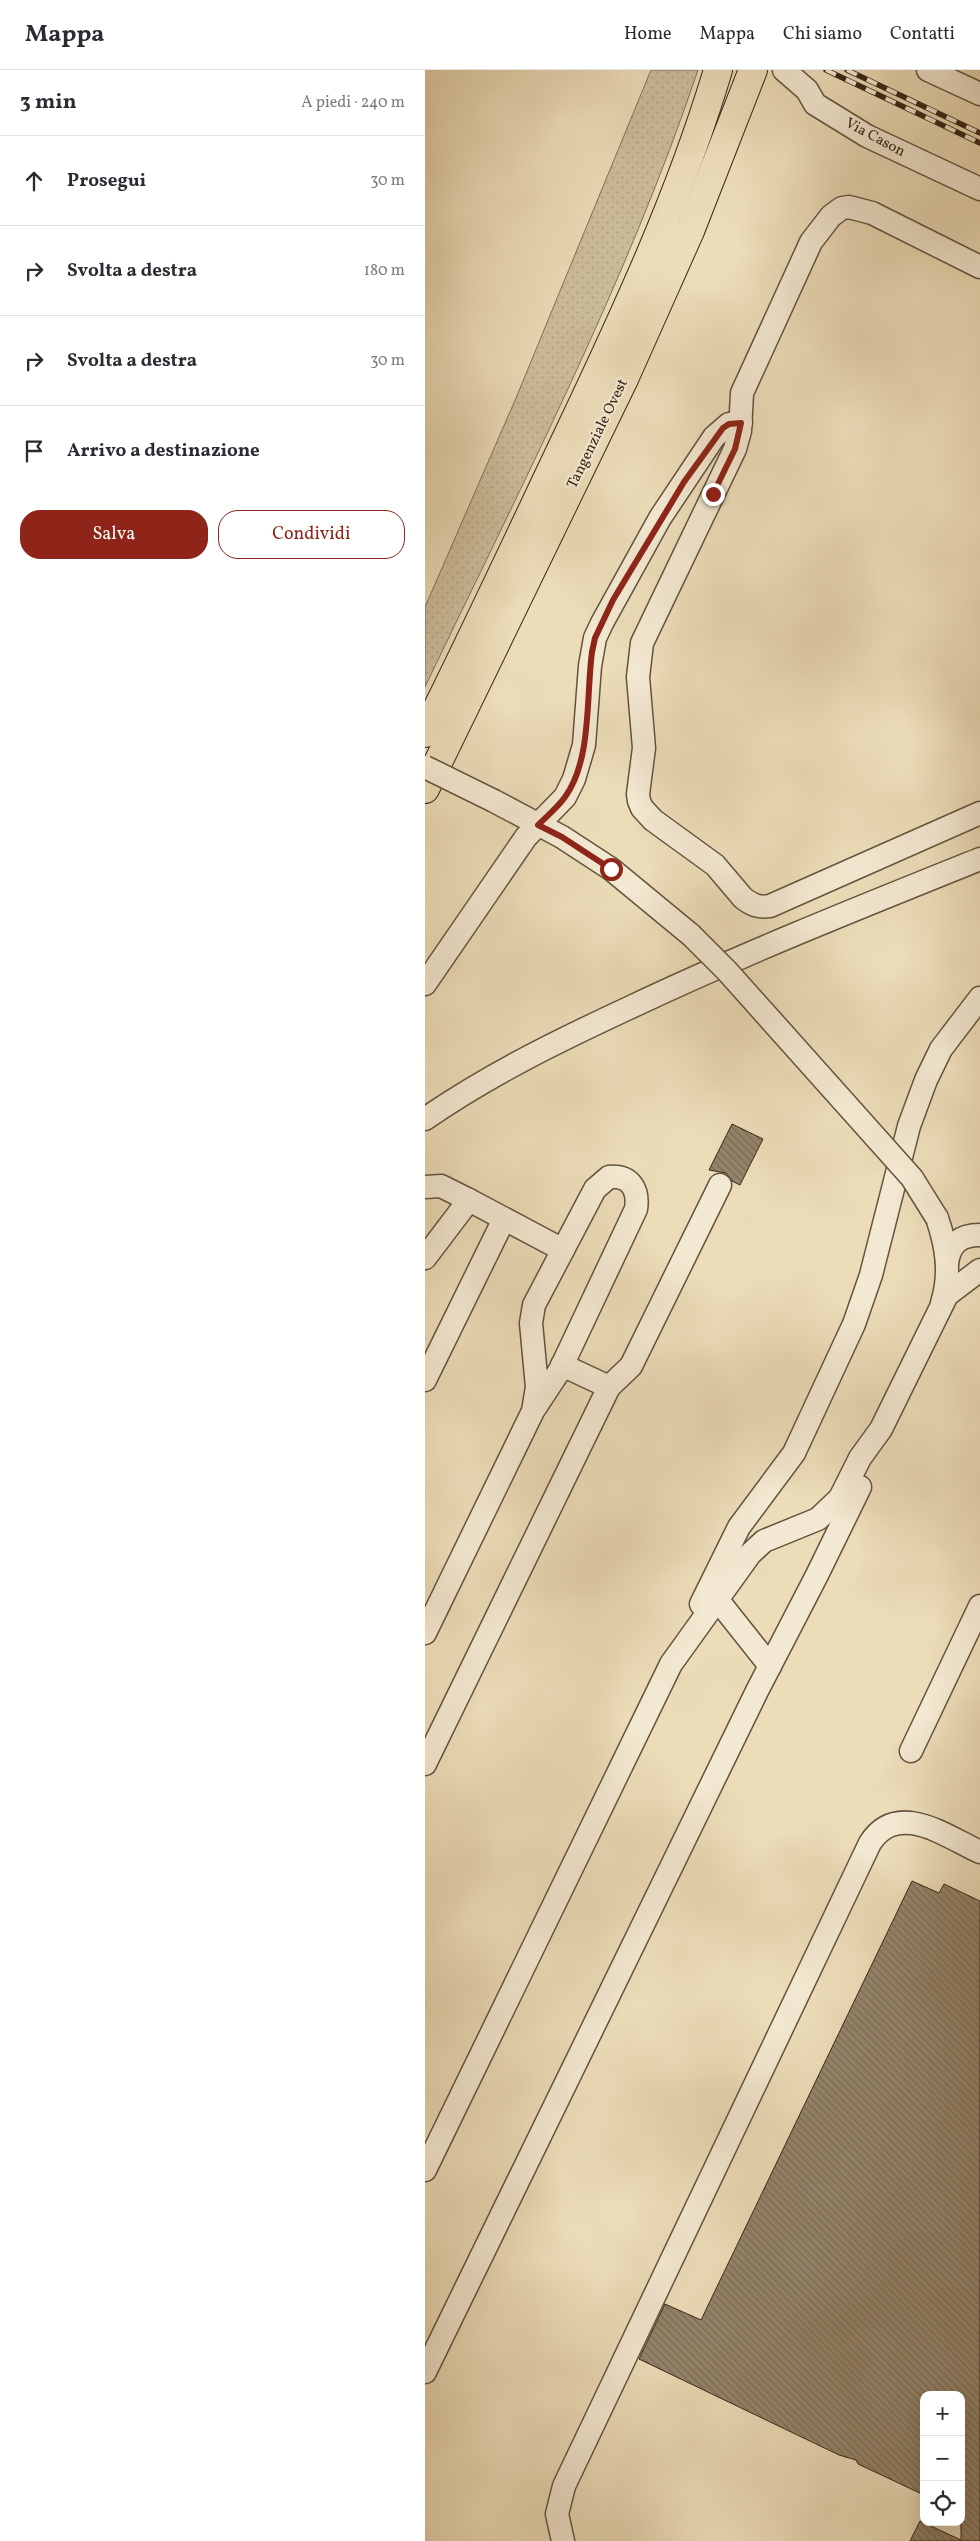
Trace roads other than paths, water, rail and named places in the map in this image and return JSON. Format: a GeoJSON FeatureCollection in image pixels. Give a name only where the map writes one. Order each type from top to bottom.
{"type":"FeatureCollection","features":[{"type":"Feature","properties":{"kind":"highway","name":"Tangenziale Ovest"},"geometry":{"type":"LineString","coordinates":[[425,733],[601,366],[667,218],[697,139],[718,70]]}},
{"type":"Feature","properties":{"kind":"highway","name":"Tangenziale Ovest"},"geometry":{"type":"LineString","coordinates":[[425,789],[624,379],[690,231],[753,70]]}},
{"type":"Feature","properties":{"kind":"street"},"geometry":{"type":"LineString","coordinates":[[928,70],[980,94]]}},
{"type":"Feature","properties":{"kind":"street","name":"Via Cason"},"geometry":{"type":"LineString","coordinates":[[787,71],[807,90],[815,104],[867,136],[980,189]]}},
{"type":"Feature","properties":{"kind":"street"},"geometry":{"type":"LineString","coordinates":[[980,266],[864,210],[849,207],[837,211],[816,234],[802,260],[742,393],[741,423],[735,449],[642,643],[638,676],[644,748],[638,794],[642,808],[653,820],[703,854],[750,904],[763,907],[770,906],[980,813]]}},
{"type":"Feature","properties":{"kind":"street"},"geometry":{"type":"LineString","coordinates":[[425,984],[526,837],[565,797],[574,779],[584,744],[592,652],[595,638],[613,600],[660,518],[714,437],[729,424],[741,423]]}},
{"type":"Feature","properties":{"kind":"street"},"geometry":{"type":"LineString","coordinates":[[425,767],[562,837],[611,869],[691,934],[727,971],[912,1178],[937,1218],[947,1263],[946,1290],[941,1307]]}},
{"type":"Feature","properties":{"kind":"street"},"geometry":{"type":"LineString","coordinates":[[425,1119],[466,1091],[550,1044],[698,975],[980,859]]}},
{"type":"Feature","properties":{"kind":"street"},"geometry":{"type":"LineString","coordinates":[[425,2170],[671,1664],[712,1594],[739,1527],[794,1453],[854,1324],[871,1275],[909,1126],[926,1080],[941,1049],[980,998]]}},
{"type":"Feature","properties":{"kind":"street"},"geometry":{"type":"LineString","coordinates":[[425,1633],[533,1411],[562,1365],[636,1209],[637,1200],[633,1185],[617,1176],[609,1177],[595,1189],[532,1313],[537,1387],[533,1411]]}},
{"type":"Feature","properties":{"kind":"street"},"geometry":{"type":"LineString","coordinates":[[425,1764],[609,1387],[631,1366],[720,1185]]}},
{"type":"Feature","properties":{"kind":"street"},"geometry":{"type":"LineString","coordinates":[[425,1187],[441,1186],[563,1250]]}},
{"type":"Feature","properties":{"kind":"street"},"geometry":{"type":"LineString","coordinates":[[425,1258],[469,1200]]}},
{"type":"Feature","properties":{"kind":"street"},"geometry":{"type":"LineString","coordinates":[[425,1380],[504,1219]]}},
{"type":"Feature","properties":{"kind":"street"},"geometry":{"type":"LineString","coordinates":[[947,1263],[954,1243],[965,1236],[980,1235]]}},
{"type":"Feature","properties":{"kind":"street"},"geometry":{"type":"LineString","coordinates":[[712,1594],[764,1541],[805,1526],[830,1509],[840,1498],[860,1458],[881,1429],[951,1290],[980,1270]]}},
{"type":"Feature","properties":{"kind":"street"},"geometry":{"type":"LineString","coordinates":[[562,1365],[609,1387]]}},
{"type":"Feature","properties":{"kind":"street"},"geometry":{"type":"LineString","coordinates":[[425,2372],[871,1463],[881,1429]]}},
{"type":"Feature","properties":{"kind":"street"},"geometry":{"type":"LineString","coordinates":[[712,1594],[770,1666]]}},
{"type":"Feature","properties":{"kind":"street"},"geometry":{"type":"LineString","coordinates":[[911,1751],[980,1606]]}},
{"type":"Feature","properties":{"kind":"street"},"geometry":{"type":"LineString","coordinates":[[563,2541],[557,2514],[564,2486],[870,1843],[881,1830],[889,1825],[909,1822],[921,1825],[980,1852]]}},
{"type":"Feature","properties":{"kind":"railway"},"geometry":{"type":"LineString","coordinates":[[826,70],[980,143]]}},
{"type":"Feature","properties":{"kind":"railway"},"geometry":{"type":"LineString","coordinates":[[847,70],[980,133]]}}]}
